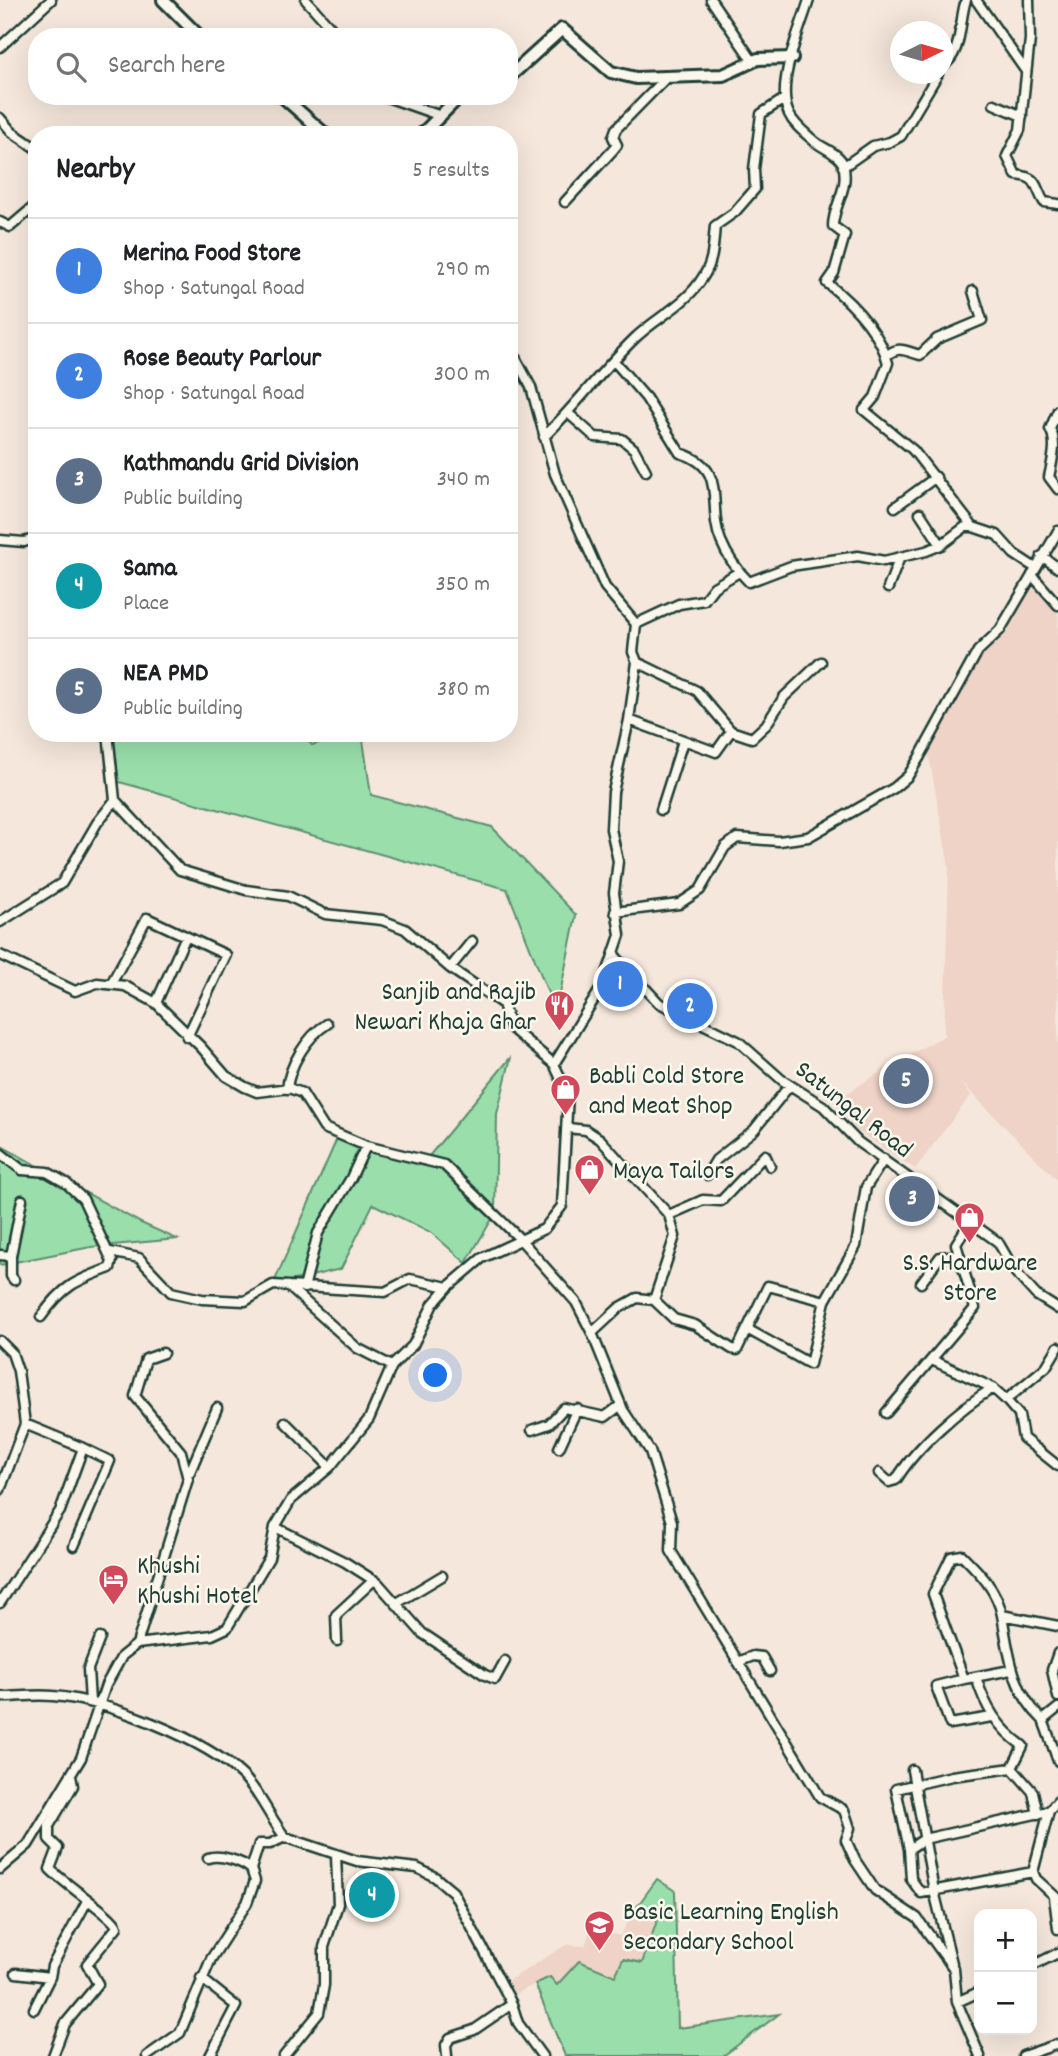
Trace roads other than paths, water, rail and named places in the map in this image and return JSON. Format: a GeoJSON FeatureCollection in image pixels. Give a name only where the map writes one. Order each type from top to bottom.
{"type":"FeatureCollection","features":[{"type":"Feature","properties":{"kind":"street"},"geometry":{"type":"LineString","coordinates":[[0,47],[51,0]]}},
{"type":"Feature","properties":{"kind":"street"},"geometry":{"type":"LineString","coordinates":[[163,0],[191,28]]}},
{"type":"Feature","properties":{"kind":"street"},"geometry":{"type":"LineString","coordinates":[[711,0],[752,60]]}},
{"type":"Feature","properties":{"kind":"street"},"geometry":{"type":"LineString","coordinates":[[809,0],[792,58],[784,99],[793,122],[816,144],[839,158],[843,167],[843,198],[833,216],[833,226],[845,235],[827,284],[843,296],[868,324],[886,356],[887,370],[875,397],[864,410],[913,450],[974,527]]}},
{"type":"Feature","properties":{"kind":"street"},"geometry":{"type":"LineString","coordinates":[[953,52],[966,0]]}},
{"type":"Feature","properties":{"kind":"street"},"geometry":{"type":"LineString","coordinates":[[976,0],[1026,70]]}},
{"type":"Feature","properties":{"kind":"street"},"geometry":{"type":"LineString","coordinates":[[1029,0],[1030,39],[1022,116],[1020,130],[1007,156],[1017,175],[1025,175],[1039,186],[1044,202],[1058,204]]}},
{"type":"Feature","properties":{"kind":"street"},"geometry":{"type":"LineString","coordinates":[[310,2],[332,28]]}},
{"type":"Feature","properties":{"kind":"street"},"geometry":{"type":"LineString","coordinates":[[518,69],[562,29],[620,76],[723,75],[752,60],[792,58]]}},
{"type":"Feature","properties":{"kind":"street"},"geometry":{"type":"LineString","coordinates":[[565,202],[617,145],[613,137],[616,129],[667,77]]}},
{"type":"Feature","properties":{"kind":"street"},"geometry":{"type":"LineString","coordinates":[[843,167],[873,146],[901,136],[931,84]]}},
{"type":"Feature","properties":{"kind":"street"},"geometry":{"type":"LineString","coordinates":[[544,437],[569,414],[636,337],[677,306],[702,280],[712,262],[715,226],[735,212],[755,189],[754,169],[761,114],[784,99]]}},
{"type":"Feature","properties":{"kind":"street"},"geometry":{"type":"LineString","coordinates":[[994,104],[1022,116]]}},
{"type":"Feature","properties":{"kind":"street"},"geometry":{"type":"LineString","coordinates":[[292,105],[316,126]]}},
{"type":"Feature","properties":{"kind":"street"},"geometry":{"type":"LineString","coordinates":[[410,105],[441,116]]}},
{"type":"Feature","properties":{"kind":"street"},"geometry":{"type":"LineString","coordinates":[[430,126],[451,105]]}},
{"type":"Feature","properties":{"kind":"street"},"geometry":{"type":"LineString","coordinates":[[0,118],[12,132],[28,143]]}},
{"type":"Feature","properties":{"kind":"street"},"geometry":{"type":"LineString","coordinates":[[0,222],[10,227],[28,212]]}},
{"type":"Feature","properties":{"kind":"street"},"geometry":{"type":"LineString","coordinates":[[886,356],[894,350],[904,348],[920,355],[937,339],[964,330],[982,320],[973,291]]}},
{"type":"Feature","properties":{"kind":"street"},"geometry":{"type":"LineString","coordinates":[[614,361],[646,398],[680,453],[697,458],[707,469],[714,485],[720,540],[739,572],[749,582],[755,582],[790,566],[859,555],[884,561],[941,545],[965,527],[974,527],[997,535],[1033,571],[1058,605]]}},
{"type":"Feature","properties":{"kind":"street"},"geometry":{"type":"LineString","coordinates":[[518,363],[531,387],[555,474],[605,587],[636,624],[633,652],[637,662],[629,720],[613,792],[611,829],[618,861],[614,893],[620,935],[615,956],[581,1025],[554,1064]]}},
{"type":"Feature","properties":{"kind":"street"},"geometry":{"type":"LineString","coordinates":[[1058,410],[1050,429],[1055,435],[1055,445],[1049,477],[1058,489]]}},
{"type":"Feature","properties":{"kind":"street"},"geometry":{"type":"LineString","coordinates":[[569,414],[595,437],[622,439],[634,449],[646,471]]}},
{"type":"Feature","properties":{"kind":"street"},"geometry":{"type":"LineString","coordinates":[[895,507],[936,477]]}},
{"type":"Feature","properties":{"kind":"street"},"geometry":{"type":"LineString","coordinates":[[920,513],[941,545]]}},
{"type":"Feature","properties":{"kind":"street"},"geometry":{"type":"LineString","coordinates":[[615,912],[679,904],[701,890],[725,847],[737,838],[779,841],[808,837],[894,788],[908,776],[978,650],[999,632],[1058,531]]}},
{"type":"Feature","properties":{"kind":"street"},"geometry":{"type":"LineString","coordinates":[[0,540],[28,541]]}},
{"type":"Feature","properties":{"kind":"street"},"geometry":{"type":"LineString","coordinates":[[1042,556],[1058,568]]}},
{"type":"Feature","properties":{"kind":"street"},"geometry":{"type":"LineString","coordinates":[[888,588],[900,557]]}},
{"type":"Feature","properties":{"kind":"street"},"geometry":{"type":"LineString","coordinates":[[636,624],[679,604],[704,600],[714,587],[739,572]]}},
{"type":"Feature","properties":{"kind":"street"},"geometry":{"type":"LineString","coordinates":[[637,662],[697,691],[731,730],[752,738],[766,725],[784,697],[821,662]]}},
{"type":"Feature","properties":{"kind":"street"},"geometry":{"type":"LineString","coordinates":[[629,720],[716,752],[731,730]]}},
{"type":"Feature","properties":{"kind":"street"},"geometry":{"type":"LineString","coordinates":[[662,810],[683,741]]}},
{"type":"Feature","properties":{"kind":"street"},"geometry":{"type":"LineString","coordinates":[[0,1869],[28,1845],[81,1759],[95,1703],[122,1656],[137,1644],[212,1635],[227,1628],[269,1559],[275,1527],[291,1500],[330,1467],[369,1419],[393,1366],[413,1345],[433,1304],[448,1287],[482,1258],[544,1229],[562,1206],[568,1094],[554,1064],[511,1028],[503,1004],[450,968],[405,929],[382,920],[325,914],[288,896],[247,890],[180,870],[115,800],[109,742]]}},
{"type":"Feature","properties":{"kind":"street"},"geometry":{"type":"LineString","coordinates":[[0,922],[62,884],[97,823],[115,800]]}},
{"type":"Feature","properties":{"kind":"street"},"geometry":{"type":"LineString","coordinates":[[112,982],[147,918],[226,955],[187,1037]]}},
{"type":"Feature","properties":{"kind":"street"},"geometry":{"type":"LineString","coordinates":[[156,1003],[186,936]]}},
{"type":"Feature","properties":{"kind":"street"},"geometry":{"type":"LineString","coordinates":[[450,968],[472,941]]}},
{"type":"Feature","properties":{"kind":"street"},"geometry":{"type":"LineString","coordinates":[[0,955],[75,991],[97,983],[112,982],[156,1003],[226,1076],[257,1092],[287,1089],[302,1093],[324,1128],[366,1146],[444,1165],[520,1239],[575,1300],[592,1332],[621,1405],[650,1451],[663,1485],[668,1516],[672,1522],[670,1551],[820,1797],[844,1810],[850,1828],[846,1840],[855,1860],[875,1890],[917,1918],[954,1969]]}},
{"type":"Feature","properties":{"kind":"street","name":"Satungal Road"},"geometry":{"type":"LineString","coordinates":[[615,956],[659,1003],[738,1041],[790,1085],[824,1106],[858,1142],[998,1242],[1016,1273],[1035,1295],[1058,1309]]}},
{"type":"Feature","properties":{"kind":"street"},"geometry":{"type":"LineString","coordinates":[[287,1089],[288,1076],[307,1043],[315,1031],[327,1024]]}},
{"type":"Feature","properties":{"kind":"street"},"geometry":{"type":"LineString","coordinates":[[708,1175],[716,1160],[754,1130],[790,1085]]}},
{"type":"Feature","properties":{"kind":"street"},"geometry":{"type":"LineString","coordinates":[[568,1128],[586,1130],[600,1139],[669,1214],[676,1236],[664,1264],[654,1300]]}},
{"type":"Feature","properties":{"kind":"street"},"geometry":{"type":"LineString","coordinates":[[304,1288],[318,1233],[351,1178],[366,1146]]}},
{"type":"Feature","properties":{"kind":"street"},"geometry":{"type":"LineString","coordinates":[[0,1153],[22,1170],[47,1172],[66,1183],[83,1199],[110,1252],[110,1268],[78,1279],[60,1291],[41,1317]]}},
{"type":"Feature","properties":{"kind":"street"},"geometry":{"type":"LineString","coordinates":[[669,1214],[703,1200],[721,1201],[765,1155],[770,1166]]}},
{"type":"Feature","properties":{"kind":"street"},"geometry":{"type":"LineString","coordinates":[[747,1329],[810,1364],[825,1301],[856,1246],[866,1187],[884,1159]]}},
{"type":"Feature","properties":{"kind":"street"},"geometry":{"type":"LineString","coordinates":[[0,1275],[12,1278],[11,1256],[22,1200]]}},
{"type":"Feature","properties":{"kind":"street"},"geometry":{"type":"LineString","coordinates":[[886,1413],[975,1308],[956,1244],[970,1222]]}},
{"type":"Feature","properties":{"kind":"street"},"geometry":{"type":"LineString","coordinates":[[110,1252],[139,1258],[171,1292],[202,1299],[245,1301],[273,1285],[385,1292],[410,1279],[448,1287]]}},
{"type":"Feature","properties":{"kind":"street"},"geometry":{"type":"LineString","coordinates":[[0,1255],[11,1256]]}},
{"type":"Feature","properties":{"kind":"street"},"geometry":{"type":"LineString","coordinates":[[921,1283],[940,1256],[959,1255]]}},
{"type":"Feature","properties":{"kind":"street"},"geometry":{"type":"LineString","coordinates":[[288,1286],[357,1348],[393,1366]]}},
{"type":"Feature","properties":{"kind":"street"},"geometry":{"type":"LineString","coordinates":[[592,1332],[627,1303],[637,1298],[654,1300],[674,1319],[695,1325],[737,1350],[768,1286],[825,1301]]}},
{"type":"Feature","properties":{"kind":"street"},"geometry":{"type":"LineString","coordinates":[[0,1341],[12,1353],[18,1371],[25,1424],[0,1490]]}},
{"type":"Feature","properties":{"kind":"street"},"geometry":{"type":"LineString","coordinates":[[1006,1400],[1046,1367],[1058,1347]]}},
{"type":"Feature","properties":{"kind":"street"},"geometry":{"type":"LineString","coordinates":[[163,1353],[146,1359],[135,1396],[181,1452],[188,1479]]}},
{"type":"Feature","properties":{"kind":"street"},"geometry":{"type":"LineString","coordinates":[[932,1360],[993,1388],[1019,1415],[1023,1438],[1058,1466]]}},
{"type":"Feature","properties":{"kind":"street"},"geometry":{"type":"LineString","coordinates":[[879,1473],[888,1482],[896,1480],[903,1469],[947,1423],[975,1399],[993,1388]]}},
{"type":"Feature","properties":{"kind":"street"},"geometry":{"type":"LineString","coordinates":[[532,1430],[549,1424],[564,1408],[605,1417],[621,1405]]}},
{"type":"Feature","properties":{"kind":"street"},"geometry":{"type":"LineString","coordinates":[[137,1644],[195,1454],[217,1408]]}},
{"type":"Feature","properties":{"kind":"street"},"geometry":{"type":"LineString","coordinates":[[559,1448],[577,1409]]}},
{"type":"Feature","properties":{"kind":"street"},"geometry":{"type":"LineString","coordinates":[[285,1422],[330,1467]]}},
{"type":"Feature","properties":{"kind":"street"},"geometry":{"type":"LineString","coordinates":[[25,1424],[110,1461],[74,1546]]}},
{"type":"Feature","properties":{"kind":"street"},"geometry":{"type":"LineString","coordinates":[[0,1603],[60,1511],[83,1448]]}},
{"type":"Feature","properties":{"kind":"street"},"geometry":{"type":"LineString","coordinates":[[275,1527],[345,1562],[374,1580],[422,1633],[485,1675],[495,1679],[505,1661]]}},
{"type":"Feature","properties":{"kind":"street"},"geometry":{"type":"LineString","coordinates":[[964,1679],[933,1594],[951,1557],[962,1555],[984,1576],[1000,1603],[1011,1670],[1028,1706],[1042,1720],[1058,1760]]}},
{"type":"Feature","properties":{"kind":"street"},"geometry":{"type":"LineString","coordinates":[[397,1603],[442,1576]]}},
{"type":"Feature","properties":{"kind":"street"},"geometry":{"type":"LineString","coordinates":[[337,1641],[335,1615],[374,1580]]}},
{"type":"Feature","properties":{"kind":"street"},"geometry":{"type":"LineString","coordinates":[[1002,1615],[1058,1626]]}},
{"type":"Feature","properties":{"kind":"street"},"geometry":{"type":"LineString","coordinates":[[95,1703],[88,1669],[100,1638]]}},
{"type":"Feature","properties":{"kind":"street"},"geometry":{"type":"LineString","coordinates":[[1058,1653],[1052,1670],[1058,1697]]}},
{"type":"Feature","properties":{"kind":"street"},"geometry":{"type":"LineString","coordinates":[[738,1662],[753,1656],[762,1657],[770,1671]]}},
{"type":"Feature","properties":{"kind":"street"},"geometry":{"type":"LineString","coordinates":[[992,1717],[950,1724],[936,1686],[1011,1670]]}},
{"type":"Feature","properties":{"kind":"street"},"geometry":{"type":"LineString","coordinates":[[976,1677],[992,1717],[1004,1733],[1023,1746],[1012,1768]]}},
{"type":"Feature","properties":{"kind":"street"},"geometry":{"type":"LineString","coordinates":[[0,1697],[52,1695],[95,1703],[171,1730],[235,1768],[246,1779],[285,1837],[337,1855],[381,1865],[418,1868],[448,1887],[512,2004],[518,2023],[542,2056]]}},
{"type":"Feature","properties":{"kind":"street"},"geometry":{"type":"LineString","coordinates":[[1042,1720],[1058,1708]]}},
{"type":"Feature","properties":{"kind":"street"},"geometry":{"type":"LineString","coordinates":[[1012,1768],[952,1776],[896,1789],[909,1849],[911,1879],[921,1893],[1033,1872]]}},
{"type":"Feature","properties":{"kind":"street"},"geometry":{"type":"LineString","coordinates":[[1012,1768],[1033,1792],[1038,1814]]}},
{"type":"Feature","properties":{"kind":"street"},"geometry":{"type":"LineString","coordinates":[[912,1770],[933,1891],[954,1969],[957,2002],[980,2056]]}},
{"type":"Feature","properties":{"kind":"street"},"geometry":{"type":"LineString","coordinates":[[53,2056],[65,2024],[98,1984],[87,1964],[117,1927],[115,1919],[87,1901],[50,1869],[58,1848],[49,1839],[49,1826],[73,1787],[71,1776]]}},
{"type":"Feature","properties":{"kind":"street"},"geometry":{"type":"LineString","coordinates":[[1033,1872],[1049,1811],[1058,1801]]}},
{"type":"Feature","properties":{"kind":"street"},"geometry":{"type":"LineString","coordinates":[[909,1849],[924,1839],[1049,1811]]}},
{"type":"Feature","properties":{"kind":"street"},"geometry":{"type":"LineString","coordinates":[[251,1869],[259,1844],[270,1844],[285,1837]]}},
{"type":"Feature","properties":{"kind":"street"},"geometry":{"type":"LineString","coordinates":[[147,2056],[180,2033],[201,1978],[247,1903],[255,1881],[251,1869],[243,1863],[216,1855],[208,1858]]}},
{"type":"Feature","properties":{"kind":"street"},"geometry":{"type":"LineString","coordinates":[[284,2056],[319,2013],[324,1985],[321,1966],[324,1947],[338,1904],[337,1855]]}},
{"type":"Feature","properties":{"kind":"street"},"geometry":{"type":"LineString","coordinates":[[1033,1872],[1056,1898],[1058,1929]]}},
{"type":"Feature","properties":{"kind":"street"},"geometry":{"type":"LineString","coordinates":[[34,2009],[50,1977],[52,1966],[87,1901]]}},
{"type":"Feature","properties":{"kind":"street"},"geometry":{"type":"LineString","coordinates":[[1037,1964],[1058,1953]]}},
{"type":"Feature","properties":{"kind":"street"},"geometry":{"type":"LineString","coordinates":[[16,1973],[50,1977]]}},
{"type":"Feature","properties":{"kind":"street"},"geometry":{"type":"LineString","coordinates":[[201,1978],[236,2006],[210,2056]]}},
{"type":"Feature","properties":{"kind":"street"},"geometry":{"type":"LineString","coordinates":[[957,2002],[974,1994]]}},
{"type":"Feature","properties":{"kind":"street"},"geometry":{"type":"LineString","coordinates":[[447,2056],[446,2045],[450,2038],[474,2031],[512,2004]]}},
{"type":"Feature","properties":{"kind":"street"},"geometry":{"type":"LineString","coordinates":[[1023,2056],[1058,2044]]}},
{"type":"Feature","properties":{"kind":"place","name":"Merina Food Store"},"geometry":{"type":"Point","coordinates":[620,984]}},
{"type":"Feature","properties":{"kind":"place","name":"Rose Beauty Parlour"},"geometry":{"type":"Point","coordinates":[690,1006]}},
{"type":"Feature","properties":{"kind":"place","name":"Sanjib and Rajib Newari Khaja Ghar"},"geometry":{"type":"Point","coordinates":[559,1032]}},
{"type":"Feature","properties":{"kind":"place","name":"NEA PMD"},"geometry":{"type":"Point","coordinates":[906,1081]}},
{"type":"Feature","properties":{"kind":"place","name":"Babli Cold Store and Meat Shop"},"geometry":{"type":"Point","coordinates":[566,1116]}},
{"type":"Feature","properties":{"kind":"place","name":"Maya Tailors"},"geometry":{"type":"Point","coordinates":[590,1196]}},
{"type":"Feature","properties":{"kind":"place","name":"Kathmandu Grid Division"},"geometry":{"type":"Point","coordinates":[912,1199]}},
{"type":"Feature","properties":{"kind":"place","name":"S.S. Hardware Store"},"geometry":{"type":"Point","coordinates":[970,1245]}},
{"type":"Feature","properties":{"kind":"place","name":"Khushi Khushi Hotel"},"geometry":{"type":"Point","coordinates":[114,1606]}},
{"type":"Feature","properties":{"kind":"place","name":"Sama"},"geometry":{"type":"Point","coordinates":[372,1895]}},
{"type":"Feature","properties":{"kind":"place","name":"Basic Learning English Secondary School"},"geometry":{"type":"Point","coordinates":[600,1952]}}]}
